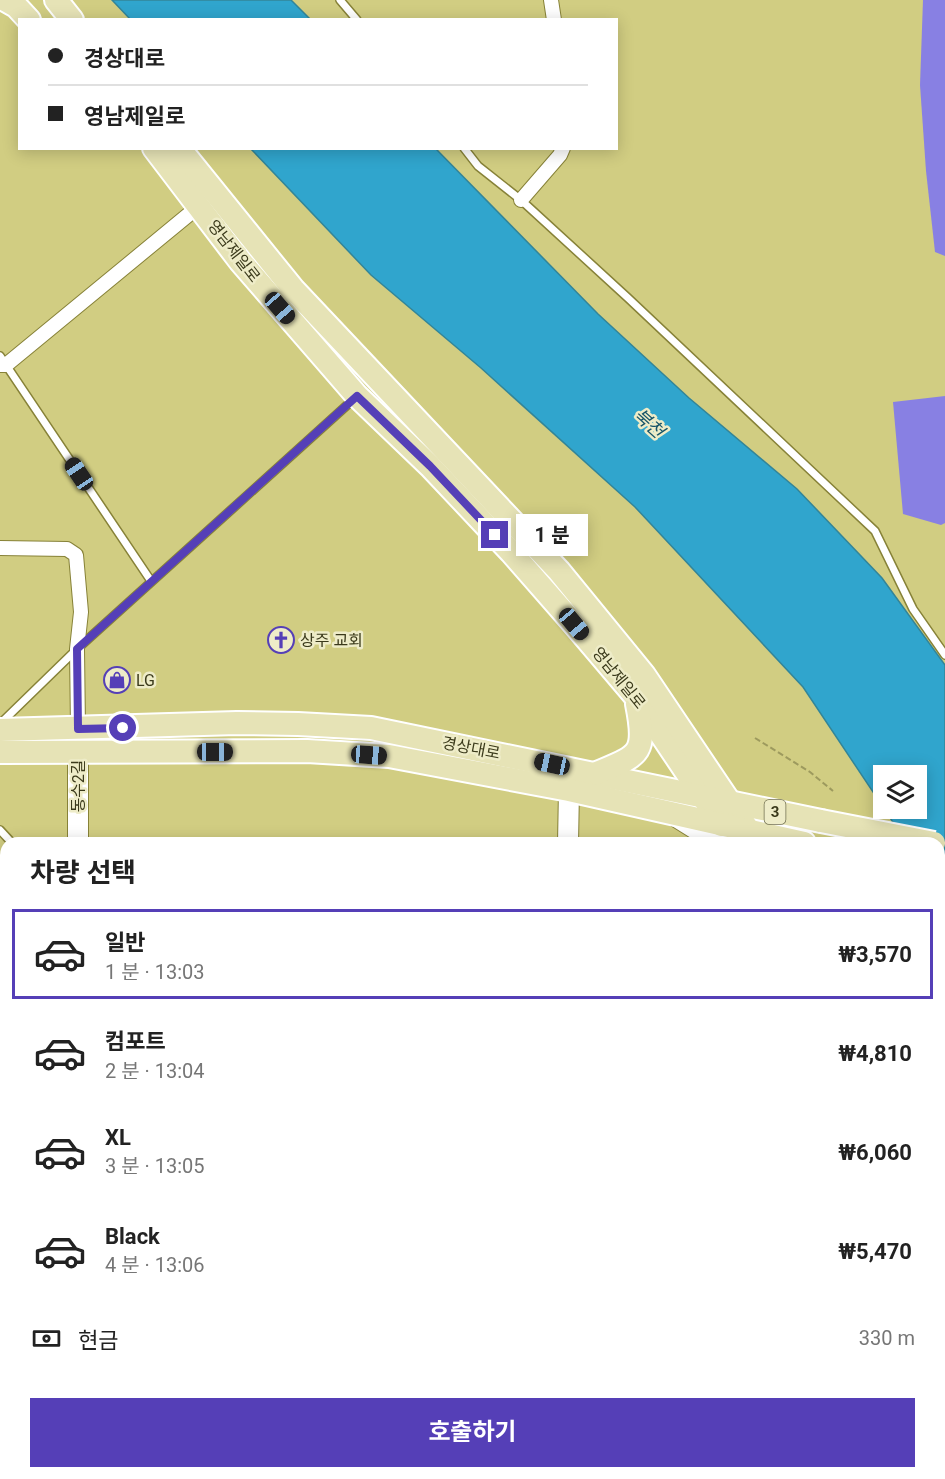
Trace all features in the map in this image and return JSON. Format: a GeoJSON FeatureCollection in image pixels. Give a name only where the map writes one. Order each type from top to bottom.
{"type":"FeatureCollection","features":[{"type":"Feature","properties":{"kind":"main road"},"geometry":{"type":"LineString","coordinates":[[5,0],[16,6],[26,18]]}},
{"type":"Feature","properties":{"kind":"main road"},"geometry":{"type":"LineString","coordinates":[[30,0],[45,18]]}},
{"type":"Feature","properties":{"kind":"main road"},"geometry":{"type":"LineString","coordinates":[[56,0],[70,18]]}},
{"type":"Feature","properties":{"kind":"main road","name":"영남제일로"},"geometry":{"type":"LineString","coordinates":[[156,150],[240,261],[357,396],[430,466],[512,552],[636,697],[702,796],[736,837]]}},
{"type":"Feature","properties":{"kind":"main road","name":"영남제일로"},"geometry":{"type":"LineString","coordinates":[[180,150],[293,290],[559,571],[644,675],[730,802],[736,837]]}},
{"type":"Feature","properties":{"kind":"main road"},"geometry":{"type":"LineString","coordinates":[[597,774],[630,759],[639,750],[641,735],[636,697]]}},
{"type":"Feature","properties":{"kind":"main road","name":"경상대로"},"geometry":{"type":"LineString","coordinates":[[0,730],[237,723],[371,728],[903,837]]}},
{"type":"Feature","properties":{"kind":"main road","name":"경상대로"},"geometry":{"type":"LineString","coordinates":[[0,752],[307,751],[389,756],[569,790],[670,813],[736,837]]}},
{"type":"Feature","properties":{"kind":"street"},"geometry":{"type":"LineString","coordinates":[[550,0],[554,18]]}},
{"type":"Feature","properties":{"kind":"street"},"geometry":{"type":"LineString","coordinates":[[521,200],[562,150]]}},
{"type":"Feature","properties":{"kind":"street"},"geometry":{"type":"LineString","coordinates":[[2,362],[199,206]]}},
{"type":"Feature","properties":{"kind":"street"},"geometry":{"type":"LineString","coordinates":[[0,548],[68,549],[76,555],[81,612],[77,649],[78,729]]}},
{"type":"Feature","properties":{"kind":"street","name":"동수2길"},"geometry":{"type":"LineString","coordinates":[[78,729],[78,837]]}},
{"type":"Feature","properties":{"kind":"street"},"geometry":{"type":"LineString","coordinates":[[568,837],[569,790]]}},
{"type":"Feature","properties":{"kind":"lane"},"geometry":{"type":"LineString","coordinates":[[340,0],[355,18]]}},
{"type":"Feature","properties":{"kind":"lane"},"geometry":{"type":"LineString","coordinates":[[466,150],[478,166],[521,200],[628,298],[875,531],[913,609],[945,655]]}},
{"type":"Feature","properties":{"kind":"lane"},"geometry":{"type":"LineString","coordinates":[[2,362],[151,581]]}},
{"type":"Feature","properties":{"kind":"lane"},"geometry":{"type":"LineString","coordinates":[[0,724],[151,581],[357,396]]}},
{"type":"Feature","properties":{"kind":"path"},"geometry":{"type":"LineString","coordinates":[[755,738],[810,771],[832,791]]}},
{"type":"Feature","properties":{"kind":"shaded area"},"geometry":{"type":"Polygon","coordinates":[[[923,0],[945,0],[945,256],[935,252],[926,171],[920,85],[923,0]]]}},
{"type":"Feature","properties":{"kind":"shaded area"},"geometry":{"type":"Polygon","coordinates":[[[945,396],[945,523],[941,525],[903,514],[893,402],[945,396]]]}},
{"type":"Feature","properties":{"kind":"water"},"geometry":{"type":"Polygon","coordinates":[[[112,0],[291,0],[309,18],[129,18],[112,0]]]}},
{"type":"Feature","properties":{"kind":"water","name":"북천"},"geometry":{"type":"Polygon","coordinates":[[[252,150],[437,150],[598,314],[689,398],[797,489],[882,578],[945,665],[945,837],[903,837],[891,819],[927,819],[927,765],[873,765],[873,792],[803,687],[635,507],[481,368],[371,275],[252,150]]]}},
{"type":"Feature","properties":{"kind":"place","name":"상주 교회"},"geometry":{"type":"Point","coordinates":[281,640]}},
{"type":"Feature","properties":{"kind":"place","name":"LG"},"geometry":{"type":"Point","coordinates":[117,680]}},
{"type":"Feature","properties":{"kind":"route"},"geometry":{"type":"LineString","coordinates":[[123,728],[78,729],[77,649],[357,396],[430,466],[495,535]]}}]}
